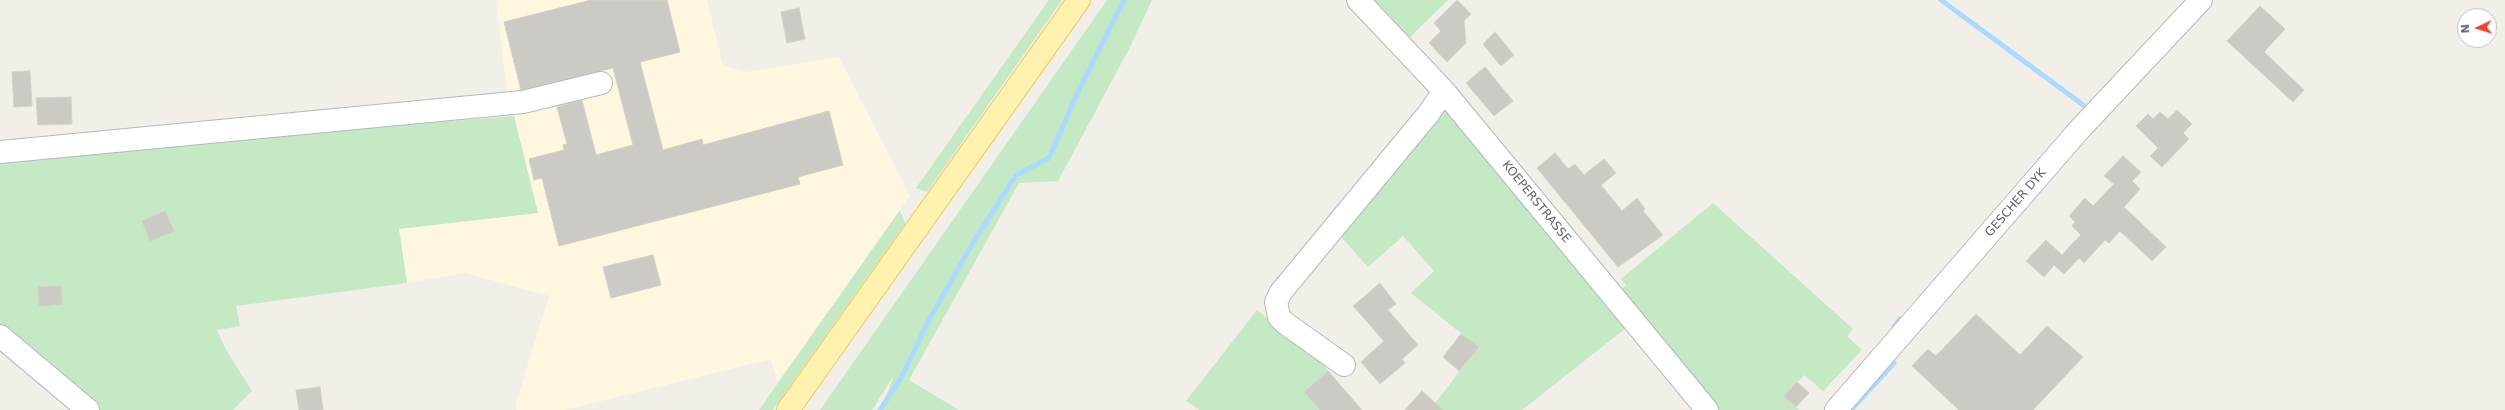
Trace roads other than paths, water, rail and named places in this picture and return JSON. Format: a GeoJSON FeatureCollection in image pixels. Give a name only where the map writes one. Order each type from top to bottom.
{"type":"FeatureCollection","features":[{"type":"Feature","properties":{"kind":"main road"},"geometry":{"type":"LineString","coordinates":[[788,410],[1079,0]]}},
{"type":"Feature","properties":{"kind":"street","name":"KOEPERSTRASSE"},"geometry":{"type":"LineString","coordinates":[[1358,0],[1444,91],[1707,410]]}},
{"type":"Feature","properties":{"kind":"street","name":"GESCHER DYK"},"geometry":{"type":"LineString","coordinates":[[1836,410],[2079,130],[2201,0]]}},
{"type":"Feature","properties":{"kind":"street"},"geometry":{"type":"LineString","coordinates":[[0,152],[523,102],[601,83]]}},
{"type":"Feature","properties":{"kind":"street"},"geometry":{"type":"LineString","coordinates":[[1344,365],[1285,324],[1279,317],[1276,302],[1281,292],[1429,113],[1444,91]]}},
{"type":"Feature","properties":{"kind":"street"},"geometry":{"type":"LineString","coordinates":[[0,336],[88,410]]}},
{"type":"Feature","properties":{"kind":"waterway"},"geometry":{"type":"LineString","coordinates":[[880,410],[901,378],[930,318],[971,246],[1016,175],[1049,158],[1078,92],[1124,0]]}},
{"type":"Feature","properties":{"kind":"waterway"},"geometry":{"type":"LineString","coordinates":[[1941,0],[2090,110]]}},
{"type":"Feature","properties":{"kind":"waterway"},"geometry":{"type":"LineString","coordinates":[[1894,327],[1900,319]]}},
{"type":"Feature","properties":{"kind":"waterway"},"geometry":{"type":"LineString","coordinates":[[1851,410],[1894,363]]}}]}
